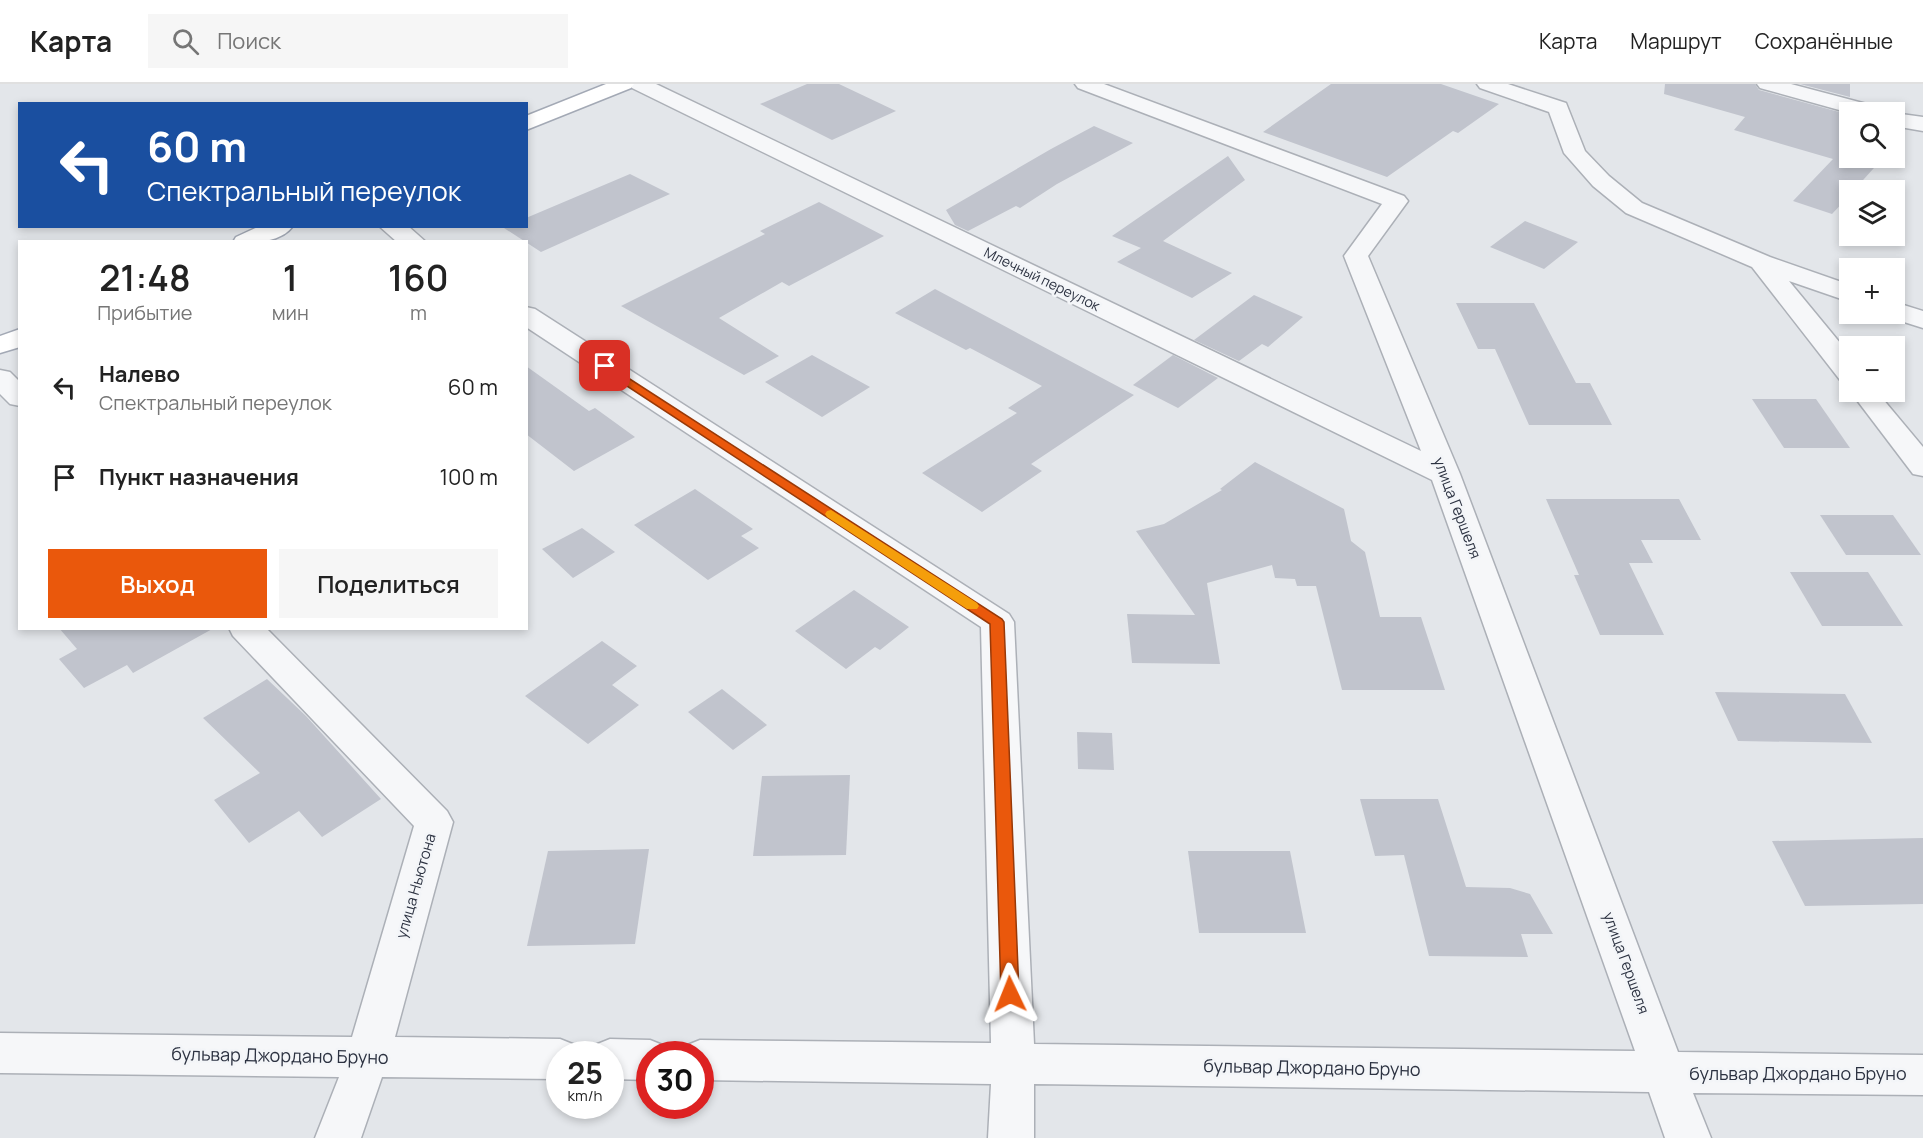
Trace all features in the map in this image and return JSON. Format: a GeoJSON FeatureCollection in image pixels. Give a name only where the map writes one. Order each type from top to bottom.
{"type":"FeatureCollection","features":[{"type":"Feature","properties":{"kind":"main road"},"geometry":{"type":"LineString","coordinates":[[528,123],[624,84]]}},
{"type":"Feature","properties":{"kind":"main road"},"geometry":{"type":"LineString","coordinates":[[250,240],[276,228]]}},
{"type":"Feature","properties":{"kind":"main road"},"geometry":{"type":"LineString","coordinates":[[0,345],[18,338]]}},
{"type":"Feature","properties":{"kind":"street","name":"Млечный переулок"},"geometry":{"type":"LineString","coordinates":[[639,84],[1445,474]]}},
{"type":"Feature","properties":{"kind":"street","name":"улица Гершеля"},"geometry":{"type":"LineString","coordinates":[[1085,84],[1396,201],[1356,256],[1445,474],[1666,1072],[1688,1138]]}},
{"type":"Feature","properties":{"kind":"street"},"geometry":{"type":"LineString","coordinates":[[1488,84],[1558,108],[1575,153],[1601,182],[1634,208],[1761,262],[1839,290]]}},
{"type":"Feature","properties":{"kind":"street"},"geometry":{"type":"LineString","coordinates":[[1767,84],[1839,104]]}},
{"type":"Feature","properties":{"kind":"street"},"geometry":{"type":"LineString","coordinates":[[1905,121],[1923,124]]}},
{"type":"Feature","properties":{"kind":"street"},"geometry":{"type":"LineString","coordinates":[[394,228],[411,240]]}},
{"type":"Feature","properties":{"kind":"street"},"geometry":{"type":"LineString","coordinates":[[1761,262],[1839,360]]}},
{"type":"Feature","properties":{"kind":"street"},"geometry":{"type":"LineString","coordinates":[[1905,314],[1923,320]]}},
{"type":"Feature","properties":{"kind":"street"},"geometry":{"type":"LineString","coordinates":[[528,316],[997,622],[1012,1064],[1011,1138]]}},
{"type":"Feature","properties":{"kind":"street"},"geometry":{"type":"LineString","coordinates":[[0,378],[18,396]]}},
{"type":"Feature","properties":{"kind":"street"},"geometry":{"type":"LineString","coordinates":[[1871,402],[1923,467]]}},
{"type":"Feature","properties":{"kind":"street","name":"улица Ньютона"},"geometry":{"type":"LineString","coordinates":[[247,630],[434,822],[368,1057],[338,1138]]}},
{"type":"Feature","properties":{"kind":"street","name":"бульвар Джордано Бруно"},"geometry":{"type":"LineString","coordinates":[[0,1053],[546,1059]]}},
{"type":"Feature","properties":{"kind":"street","name":"бульвар Джордано Бруно"},"geometry":{"type":"LineString","coordinates":[[714,1060],[1923,1075]]}},
{"type":"Feature","properties":{"kind":"building"},"geometry":{"type":"Polygon","coordinates":[[[807,84],[839,84],[896,111],[832,140],[760,104],[807,84]]]}},
{"type":"Feature","properties":{"kind":"building"},"geometry":{"type":"Polygon","coordinates":[[[1331,84],[1441,84],[1499,104],[1458,133],[1453,131],[1387,177],[1263,132],[1331,84]]]}},
{"type":"Feature","properties":{"kind":"building"},"geometry":{"type":"Polygon","coordinates":[[[1665,84],[1755,84],[1759,90],[1839,112],[1839,168],[1874,168],[1863,180],[1839,180],[1839,207],[1832,214],[1793,201],[1833,159],[1734,130],[1745,117],[1664,94],[1665,84]]]}},
{"type":"Feature","properties":{"kind":"building"},"geometry":{"type":"Polygon","coordinates":[[[1800,84],[1850,84],[1850,97],[1800,84]]]}},
{"type":"Feature","properties":{"kind":"building"},"geometry":{"type":"Polygon","coordinates":[[[1094,126],[1133,143],[1057,184],[1020,208],[1016,206],[968,231],[955,225],[946,210],[1094,126]]]}},
{"type":"Feature","properties":{"kind":"building"},"geometry":{"type":"Polygon","coordinates":[[[1228,156],[1245,180],[1163,241],[1232,273],[1192,298],[1117,262],[1141,248],[1112,236],[1228,156]]]}},
{"type":"Feature","properties":{"kind":"building"},"geometry":{"type":"Polygon","coordinates":[[[630,174],[670,194],[541,252],[528,244],[528,240],[522,240],[504,228],[528,228],[528,217],[630,174]]]}},
{"type":"Feature","properties":{"kind":"building"},"geometry":{"type":"Polygon","coordinates":[[[819,202],[884,236],[789,286],[782,282],[719,318],[779,356],[744,375],[621,306],[765,234],[760,231],[819,202]]]}},
{"type":"Feature","properties":{"kind":"building"},"geometry":{"type":"Polygon","coordinates":[[[1525,221],[1578,242],[1544,269],[1490,247],[1525,221]]]}},
{"type":"Feature","properties":{"kind":"building"},"geometry":{"type":"Polygon","coordinates":[[[935,289],[1134,395],[1031,464],[1042,471],[982,512],[922,473],[1017,413],[1008,408],[1042,386],[970,348],[966,350],[895,313],[935,289]]]}},
{"type":"Feature","properties":{"kind":"building"},"geometry":{"type":"Polygon","coordinates":[[[1254,295],[1303,317],[1268,347],[1262,344],[1239,361],[1194,340],[1254,295]]]}},
{"type":"Feature","properties":{"kind":"building"},"geometry":{"type":"Polygon","coordinates":[[[1456,303],[1534,303],[1576,383],[1590,383],[1612,425],[1529,425],[1495,349],[1478,349],[1456,303]]]}},
{"type":"Feature","properties":{"kind":"building"},"geometry":{"type":"Polygon","coordinates":[[[812,355],[870,387],[822,417],[765,382],[812,355]]]}},
{"type":"Feature","properties":{"kind":"building"},"geometry":{"type":"Polygon","coordinates":[[[1173,355],[1218,378],[1178,408],[1133,385],[1173,355]]]}},
{"type":"Feature","properties":{"kind":"building"},"geometry":{"type":"Polygon","coordinates":[[[528,367],[589,411],[595,408],[635,437],[574,471],[528,436],[528,367]]]}},
{"type":"Feature","properties":{"kind":"building"},"geometry":{"type":"Polygon","coordinates":[[[1752,399],[1816,399],[1850,448],[1784,448],[1752,399]]]}},
{"type":"Feature","properties":{"kind":"building"},"geometry":{"type":"Polygon","coordinates":[[[1255,462],[1344,509],[1351,541],[1365,552],[1380,617],[1421,617],[1445,690],[1342,690],[1316,586],[1297,586],[1295,579],[1275,578],[1272,565],[1207,583],[1220,664],[1132,663],[1127,614],[1195,615],[1136,531],[1164,524],[1222,490],[1220,489],[1255,462]]]}},
{"type":"Feature","properties":{"kind":"building"},"geometry":{"type":"Polygon","coordinates":[[[695,489],[753,529],[741,536],[759,548],[708,580],[634,525],[695,489]]]}},
{"type":"Feature","properties":{"kind":"building"},"geometry":{"type":"Polygon","coordinates":[[[1546,499],[1679,499],[1701,540],[1641,540],[1653,563],[1629,563],[1664,635],[1600,635],[1574,575],[1579,575],[1546,499]]]}},
{"type":"Feature","properties":{"kind":"building"},"geometry":{"type":"Polygon","coordinates":[[[1820,515],[1893,515],[1921,555],[1846,555],[1820,515]]]}},
{"type":"Feature","properties":{"kind":"building"},"geometry":{"type":"Polygon","coordinates":[[[582,528],[615,552],[573,578],[542,549],[582,528]]]}},
{"type":"Feature","properties":{"kind":"building"},"geometry":{"type":"Polygon","coordinates":[[[1790,572],[1868,572],[1903,626],[1822,626],[1790,572]]]}},
{"type":"Feature","properties":{"kind":"building"},"geometry":{"type":"Polygon","coordinates":[[[854,590],[909,627],[880,650],[875,647],[846,669],[795,631],[854,590]]]}},
{"type":"Feature","properties":{"kind":"building"},"geometry":{"type":"Polygon","coordinates":[[[61,630],[210,630],[133,673],[127,665],[84,688],[59,659],[77,649],[61,630]]]}},
{"type":"Feature","properties":{"kind":"building"},"geometry":{"type":"Polygon","coordinates":[[[602,641],[637,666],[612,685],[639,705],[588,744],[525,696],[602,641]]]}},
{"type":"Feature","properties":{"kind":"building"},"geometry":{"type":"Polygon","coordinates":[[[267,679],[306,716],[381,799],[322,837],[299,811],[249,843],[214,800],[260,773],[203,718],[267,679]]]}},
{"type":"Feature","properties":{"kind":"building"},"geometry":{"type":"Polygon","coordinates":[[[722,689],[767,725],[733,750],[688,712],[722,689]]]}},
{"type":"Feature","properties":{"kind":"building"},"geometry":{"type":"Polygon","coordinates":[[[1715,692],[1845,694],[1872,743],[1738,741],[1715,692]]]}},
{"type":"Feature","properties":{"kind":"building"},"geometry":{"type":"Polygon","coordinates":[[[1077,732],[1112,733],[1114,770],[1078,769],[1077,732]]]}},
{"type":"Feature","properties":{"kind":"building"},"geometry":{"type":"Polygon","coordinates":[[[850,775],[846,855],[753,856],[762,776],[850,775]]]}},
{"type":"Feature","properties":{"kind":"building"},"geometry":{"type":"Polygon","coordinates":[[[1360,799],[1438,799],[1466,887],[1510,888],[1530,894],[1553,934],[1521,934],[1528,957],[1429,956],[1404,855],[1375,856],[1360,799]]]}},
{"type":"Feature","properties":{"kind":"building"},"geometry":{"type":"Polygon","coordinates":[[[1923,838],[1923,904],[1805,906],[1772,841],[1923,838]]]}},
{"type":"Feature","properties":{"kind":"building"},"geometry":{"type":"Polygon","coordinates":[[[649,849],[635,944],[527,946],[548,851],[649,849]]]}},
{"type":"Feature","properties":{"kind":"building"},"geometry":{"type":"Polygon","coordinates":[[[1188,851],[1290,851],[1306,933],[1199,933],[1188,851]]]}},
{"type":"Feature","properties":{"kind":"slow traffic"},"geometry":{"type":"LineString","coordinates":[[831,514],[972,606]]}},
{"type":"Feature","properties":{"kind":"route"},"geometry":{"type":"LineString","coordinates":[[605,366],[997,622],[1010,994]]}}]}
